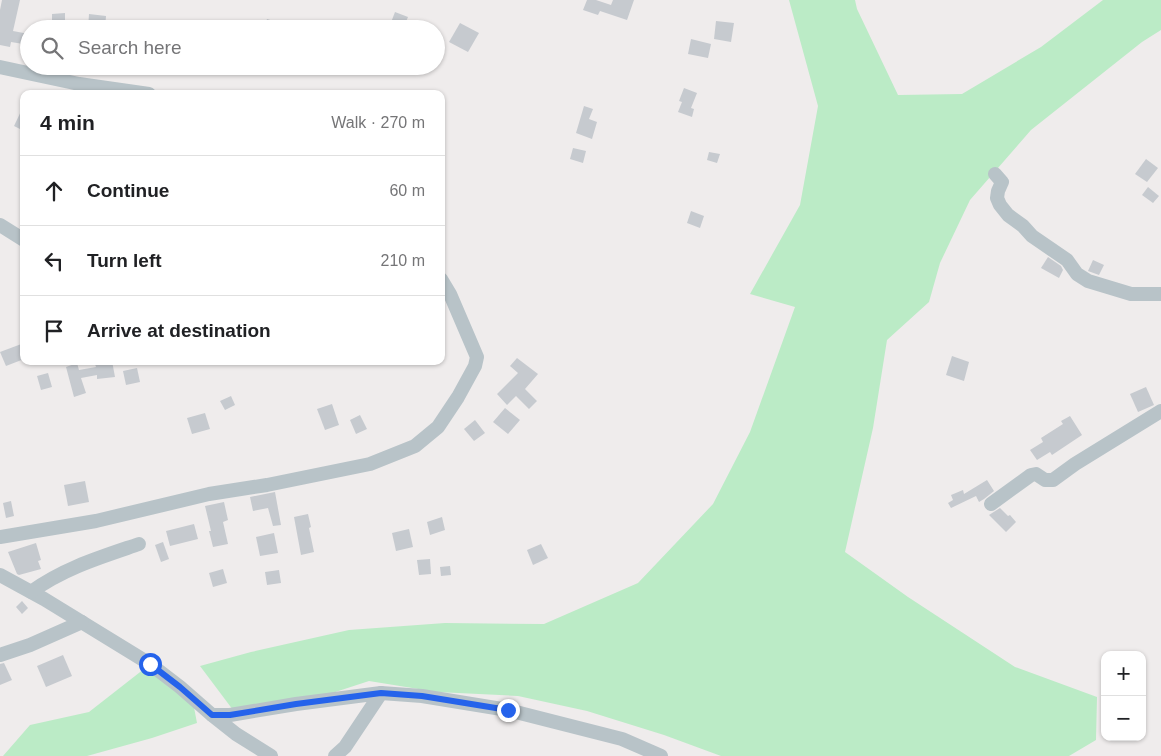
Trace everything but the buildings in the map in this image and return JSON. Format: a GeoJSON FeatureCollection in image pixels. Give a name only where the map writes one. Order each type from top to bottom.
{"type":"FeatureCollection","features":[{"type":"Feature","properties":{"kind":"street"},"geometry":{"type":"LineString","coordinates":[[0,67],[20,71]]}},
{"type":"Feature","properties":{"kind":"street"},"geometry":{"type":"LineString","coordinates":[[37,75],[111,90]]}},
{"type":"Feature","properties":{"kind":"street"},"geometry":{"type":"LineString","coordinates":[[995,174],[1002,182],[997,198],[1008,215],[1032,236],[1067,260],[1077,274],[1088,281],[1131,294],[1161,294]]}},
{"type":"Feature","properties":{"kind":"street"},"geometry":{"type":"LineString","coordinates":[[0,225],[20,238]]}},
{"type":"Feature","properties":{"kind":"street"},"geometry":{"type":"LineString","coordinates":[[0,537],[120,516],[209,494],[345,470],[370,464],[415,446],[438,427],[458,398],[475,366],[477,357],[445,286]]}},
{"type":"Feature","properties":{"kind":"street"},"geometry":{"type":"LineString","coordinates":[[991,504],[1031,475],[1036,474],[1050,482],[1075,464],[1161,411]]}},
{"type":"Feature","properties":{"kind":"street"},"geometry":{"type":"LineString","coordinates":[[31,592],[46,581],[69,569],[139,544]]}},
{"type":"Feature","properties":{"kind":"street"},"geometry":{"type":"LineString","coordinates":[[0,575],[150,664],[236,734],[269,756]]}},
{"type":"Feature","properties":{"kind":"street"},"geometry":{"type":"LineString","coordinates":[[0,656],[82,622]]}},
{"type":"Feature","properties":{"kind":"street"},"geometry":{"type":"LineString","coordinates":[[212,715],[230,715],[381,693],[422,696],[508,710],[622,739],[661,756]]}},
{"type":"Feature","properties":{"kind":"street"},"geometry":{"type":"LineString","coordinates":[[336,756],[345,747],[381,693]]}},
{"type":"Feature","properties":{"kind":"green space"},"geometry":{"type":"Polygon","coordinates":[[[789,0],[855,0],[857,9],[898,95],[962,94],[1041,47],[1103,0],[1161,0],[1161,30],[1142,42],[1031,130],[970,200],[940,263],[929,302],[887,340],[873,428],[845,552],[908,597],[1015,667],[1097,697],[1096,740],[1069,756],[721,756],[664,735],[587,711],[518,696],[437,692],[369,681],[317,698],[236,714],[200,666],[251,652],[349,630],[445,623],[544,624],[638,583],[713,504],[750,432],[795,307],[750,294],[800,205],[818,106],[789,0]]]}},
{"type":"Feature","properties":{"kind":"green space"},"geometry":{"type":"Polygon","coordinates":[[[144,669],[175,680],[192,697],[197,723],[87,756],[3,756],[30,725],[89,712],[144,669]]]}},
{"type":"Feature","properties":{"kind":"route"},"geometry":{"type":"LineString","coordinates":[[150,664],[212,715],[254,712],[296,704],[381,693],[422,696],[508,710]]}}]}
